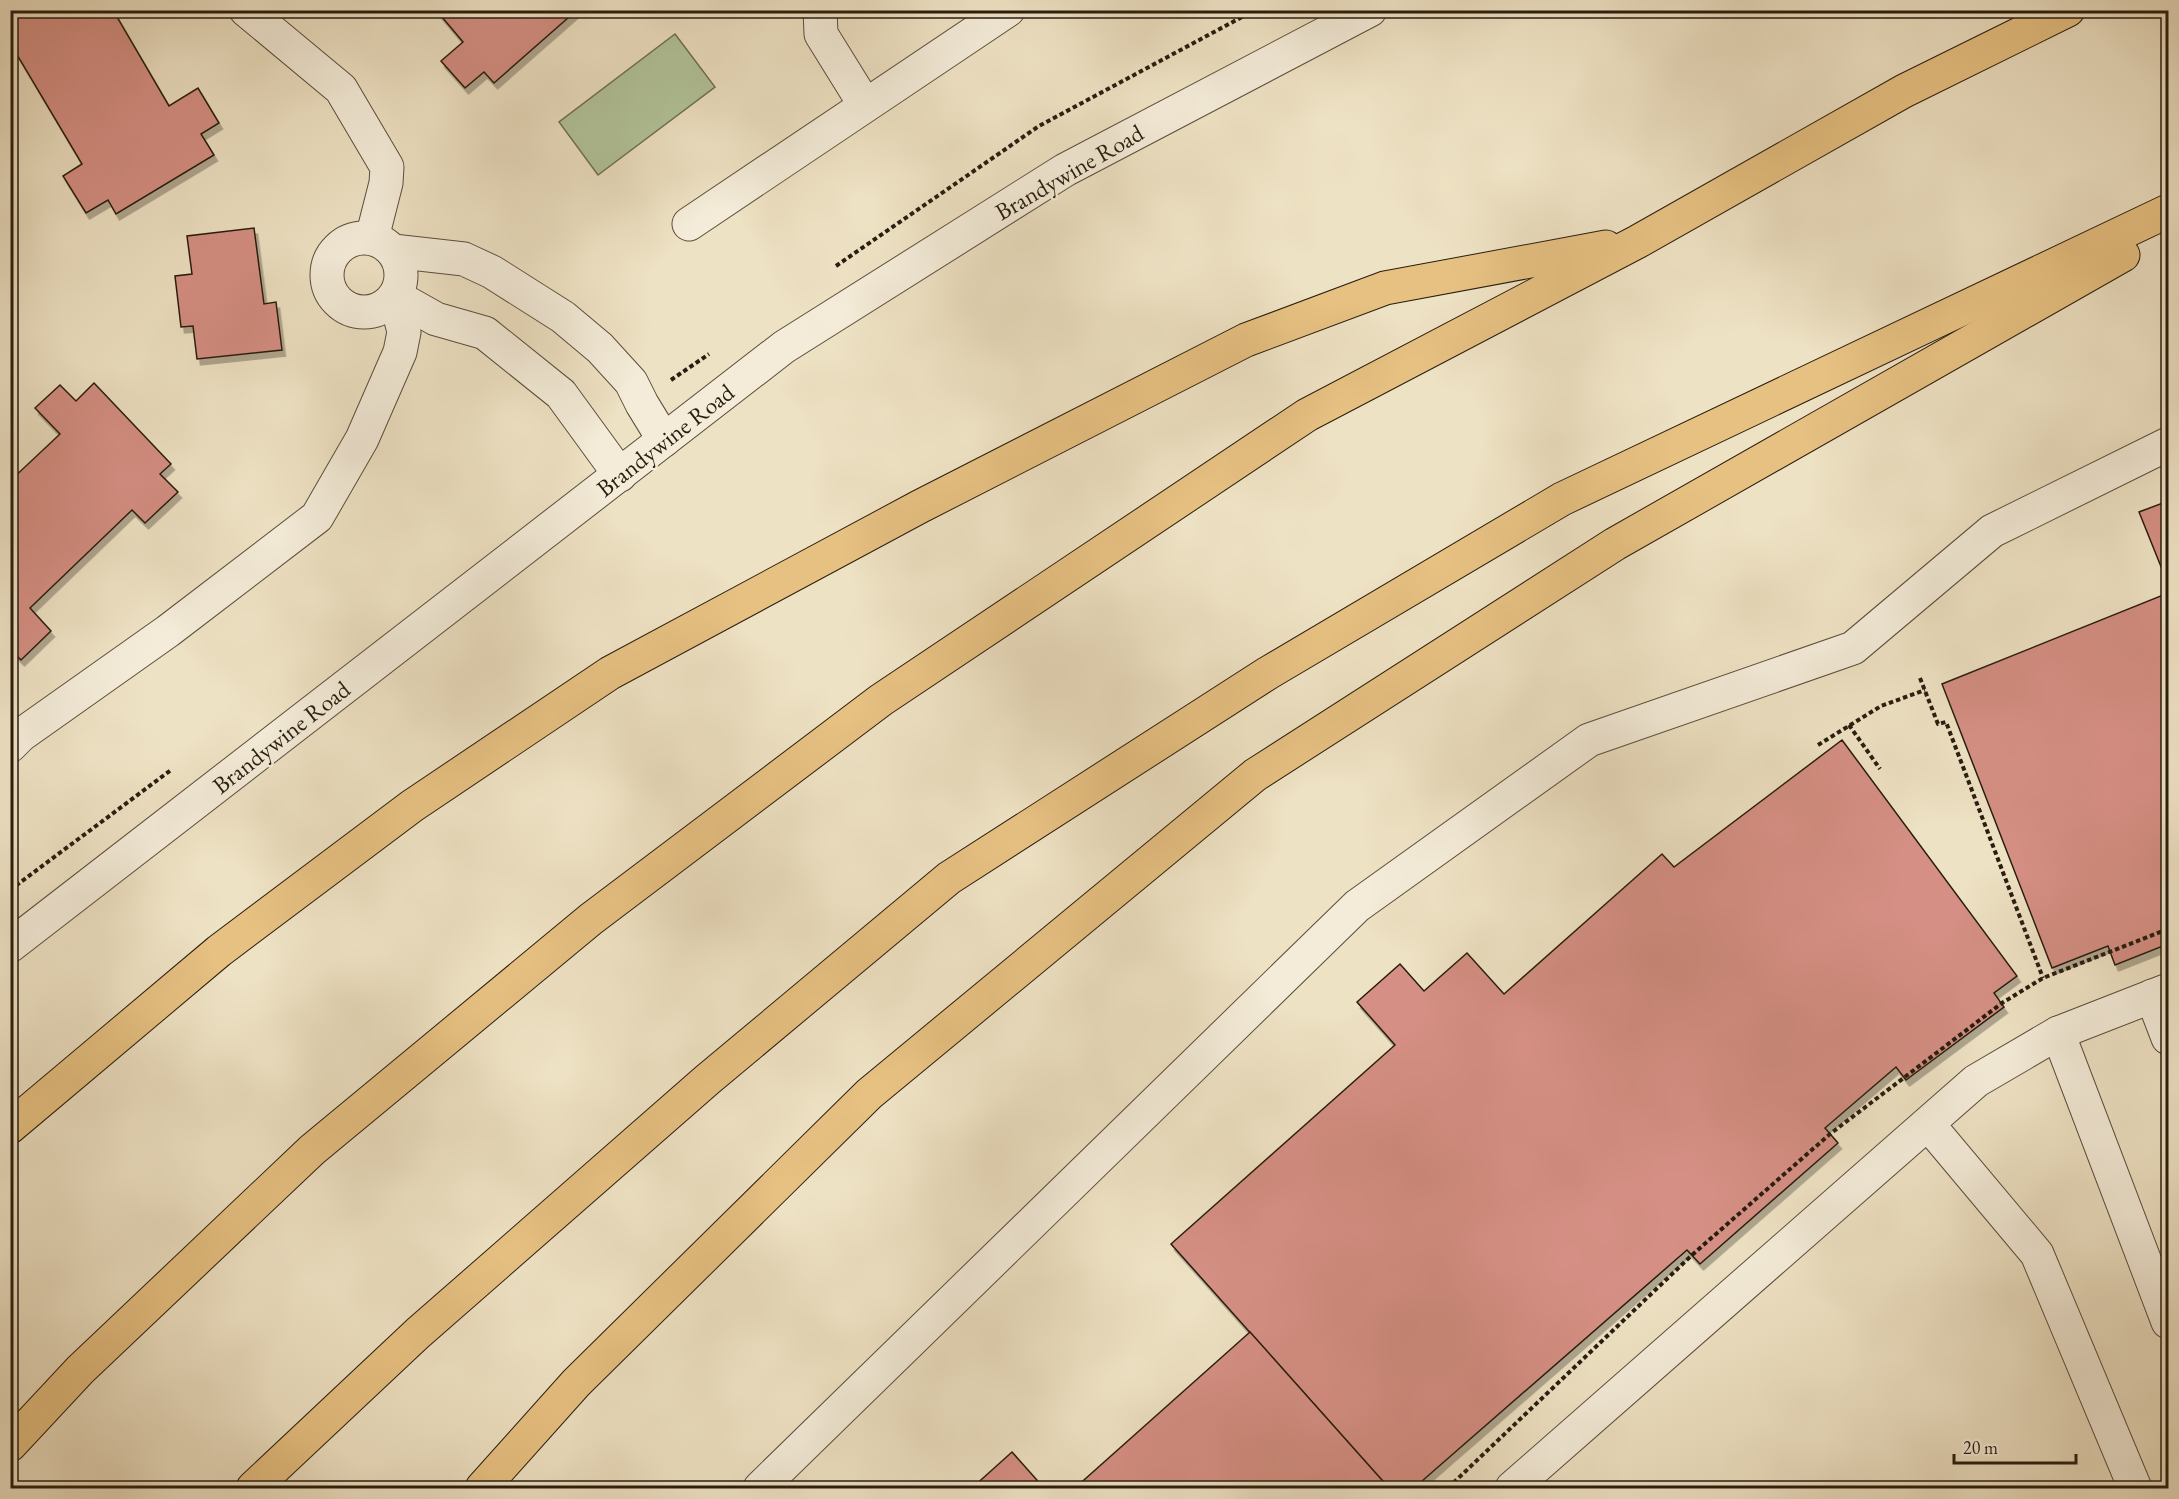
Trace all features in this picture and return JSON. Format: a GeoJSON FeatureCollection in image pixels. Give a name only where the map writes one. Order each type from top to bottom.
{"type":"FeatureCollection","features":[{"type":"Feature","properties":{"kind":"highway"},"geometry":{"type":"LineString","coordinates":[[10,1445],[80,1370],[312,1150],[591,919],[881,700],[1307,415],[1637,242],[1904,91],[2068,10]]}},
{"type":"Feature","properties":{"kind":"highway"},"geometry":{"type":"LineString","coordinates":[[253,1488],[418,1333],[707,1080],[949,878],[1268,673],[1562,500],[2169,211]]}},
{"type":"Feature","properties":{"kind":"highway"},"geometry":{"type":"LineString","coordinates":[[483,1488],[576,1383],[869,1094],[1256,775],[1615,544],[2169,229]]}},
{"type":"Feature","properties":{"kind":"highway"},"geometry":{"type":"LineString","coordinates":[[10,1127],[219,951],[412,806],[610,673],[919,507],[1246,340],[1385,288],[1637,242]]}},
{"type":"Feature","properties":{"kind":"street"},"geometry":{"type":"LineString","coordinates":[[246,10],[341,89],[387,166],[383,245],[399,261],[400,285],[395,296],[387,305],[376,310],[359,311],[342,304],[333,295],[328,283],[329,265],[338,248],[348,241],[360,238],[383,245],[464,259],[492,272],[563,317],[600,348],[631,382],[664,440]]}},
{"type":"Feature","properties":{"kind":"street"},"geometry":{"type":"LineString","coordinates":[[820,10],[821,34],[865,105]]}},
{"type":"Feature","properties":{"kind":"street"},"geometry":{"type":"LineString","coordinates":[[689,224],[1008,10]]}},
{"type":"Feature","properties":{"kind":"street","name":"Brandywine Road"},"geometry":{"type":"LineString","coordinates":[[10,946],[784,347],[1065,170],[1370,10]]}},
{"type":"Feature","properties":{"kind":"street"},"geometry":{"type":"LineString","coordinates":[[395,296],[436,319],[485,333],[561,394],[620,475]]}},
{"type":"Feature","properties":{"kind":"street"},"geometry":{"type":"LineString","coordinates":[[10,746],[21,735],[168,631],[317,517],[362,439],[400,352],[404,332],[395,296]]}},
{"type":"Feature","properties":{"kind":"street"},"geometry":{"type":"LineString","coordinates":[[760,1488],[1357,906],[1589,740],[1853,648],[1992,531],[2169,444]]}},
{"type":"Feature","properties":{"kind":"street"},"geometry":{"type":"LineString","coordinates":[[1512,1488],[1976,1081],[2058,1033],[2160,993],[2169,1038]]}},
{"type":"Feature","properties":{"kind":"street"},"geometry":{"type":"LineString","coordinates":[[2058,1033],[2169,1322]]}},
{"type":"Feature","properties":{"kind":"street"},"geometry":{"type":"LineString","coordinates":[[1928,1124],[2037,1254],[2135,1488]]}},
{"type":"Feature","properties":{"kind":"path"},"geometry":{"type":"LineString","coordinates":[[836,266],[1039,126],[1255,10]]}},
{"type":"Feature","properties":{"kind":"path"},"geometry":{"type":"LineString","coordinates":[[670,380],[709,353]]}},
{"type":"Feature","properties":{"kind":"path"},"geometry":{"type":"LineString","coordinates":[[1920,678],[1938,724],[1946,722],[2043,978]]}},
{"type":"Feature","properties":{"kind":"path"},"geometry":{"type":"LineString","coordinates":[[1818,745],[1881,706],[1925,690]]}},
{"type":"Feature","properties":{"kind":"path"},"geometry":{"type":"LineString","coordinates":[[1849,725],[1880,769]]}},
{"type":"Feature","properties":{"kind":"path"},"geometry":{"type":"LineString","coordinates":[[1448,1488],[1692,1256],[1830,1134],[2002,1003],[2043,978],[2169,929]]}},
{"type":"Feature","properties":{"kind":"green space"},"geometry":{"type":"Polygon","coordinates":[[[675,34],[715,87],[598,175],[559,122],[675,34]]]}},
{"type":"Feature","properties":{"kind":"building"},"geometry":{"type":"Polygon","coordinates":[[[10,10],[113,10],[169,106],[198,88],[219,123],[201,134],[214,155],[116,214],[108,200],[86,213],[63,176],[82,164],[10,43],[10,10]]]}},
{"type":"Feature","properties":{"kind":"building"},"geometry":{"type":"Polygon","coordinates":[[[436,10],[577,10],[494,83],[484,72],[465,88],[441,61],[463,42],[436,10]]]}},
{"type":"Feature","properties":{"kind":"building"},"geometry":{"type":"Polygon","coordinates":[[[254,228],[264,304],[276,302],[282,350],[197,359],[193,326],[181,327],[175,276],[192,274],[187,236],[254,228]]]}},
{"type":"Feature","properties":{"kind":"building"},"geometry":{"type":"Polygon","coordinates":[[[94,383],[171,464],[160,474],[178,492],[145,523],[132,510],[30,608],[51,631],[21,660],[10,649],[10,481],[60,434],[35,408],[60,385],[76,401],[94,383]]]}},
{"type":"Feature","properties":{"kind":"building"},"geometry":{"type":"Polygon","coordinates":[[[2168,501],[2168,584],[2139,512],[2168,501]]]}},
{"type":"Feature","properties":{"kind":"building"},"geometry":{"type":"Polygon","coordinates":[[[2168,593],[2168,944],[2115,965],[2108,946],[2052,968],[1942,684],[2168,593]]]}},
{"type":"Feature","properties":{"kind":"building"},"geometry":{"type":"Polygon","coordinates":[[[1842,740],[2017,976],[1994,993],[2004,1007],[1906,1080],[1896,1067],[1825,1128],[1838,1143],[1700,1264],[1687,1250],[1414,1488],[1389,1488],[1171,1244],[1395,1045],[1357,1002],[1400,964],[1424,991],[1467,953],[1504,994],[1662,854],[1674,867],[1842,740]]]}},
{"type":"Feature","properties":{"kind":"building"},"geometry":{"type":"Polygon","coordinates":[[[1250,1332],[1389,1488],[1075,1488],[1250,1332]]]}},
{"type":"Feature","properties":{"kind":"building"},"geometry":{"type":"Polygon","coordinates":[[[1012,1452],[1044,1488],[972,1488],[1012,1452]]]}}]}
